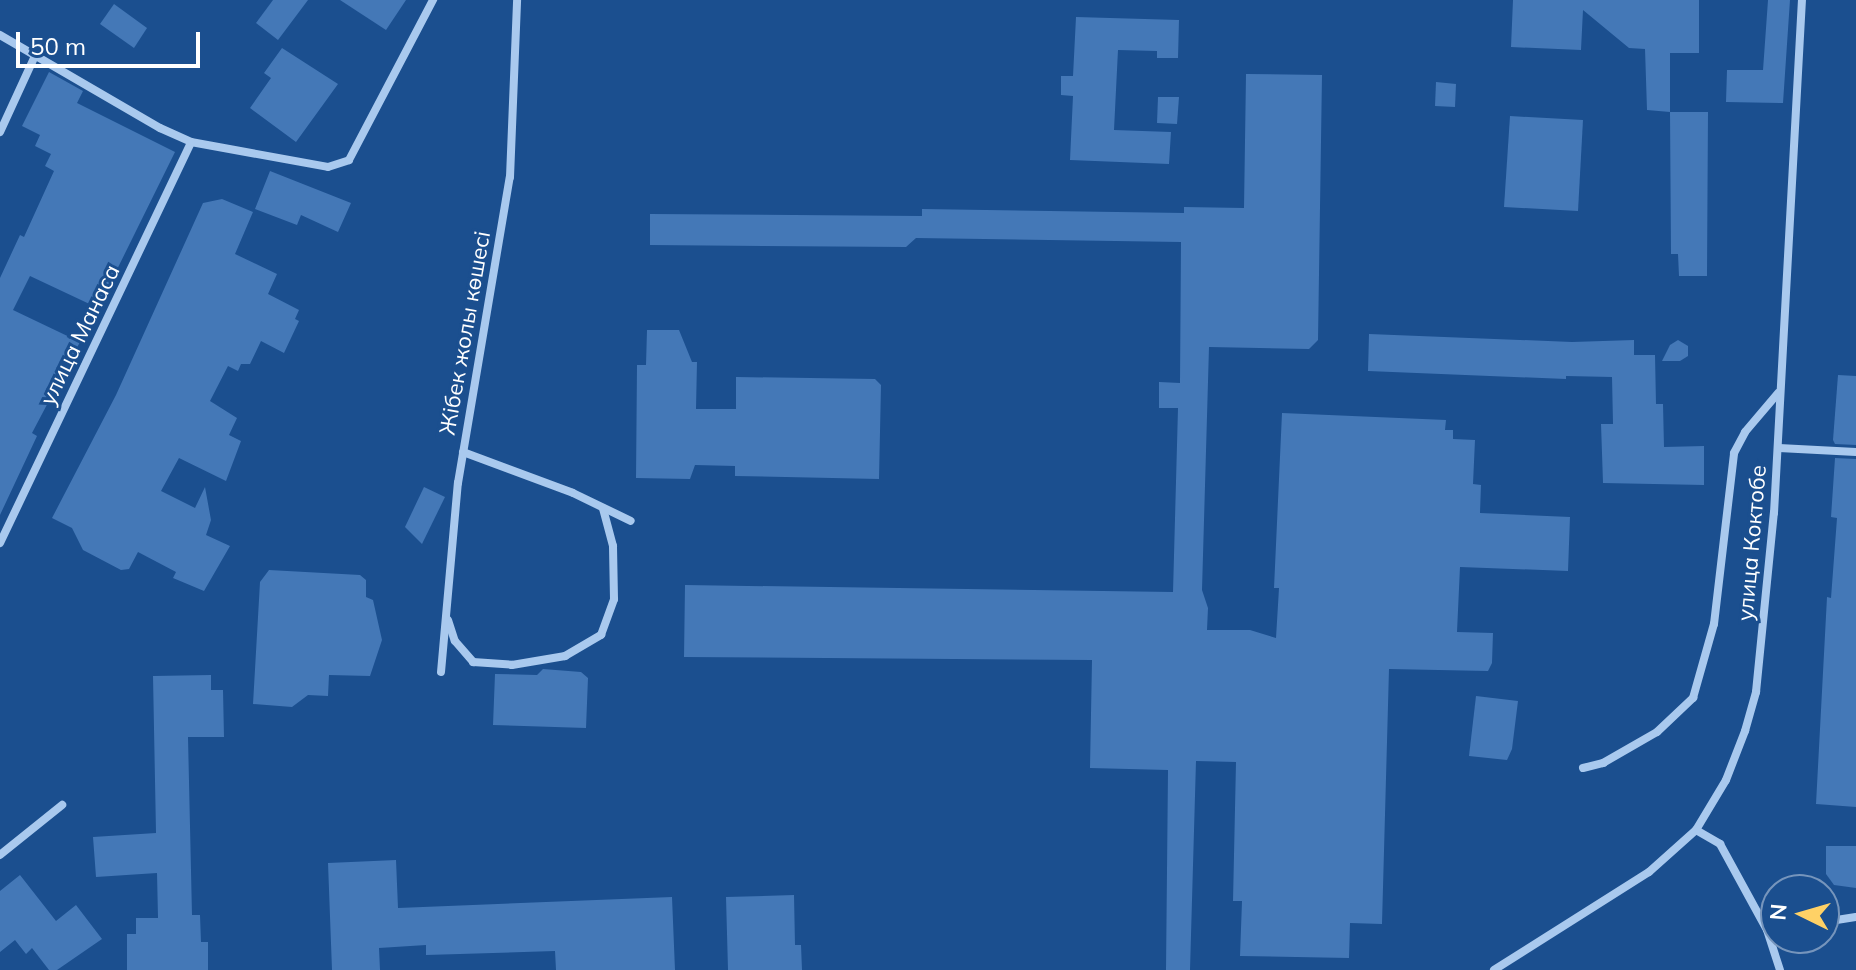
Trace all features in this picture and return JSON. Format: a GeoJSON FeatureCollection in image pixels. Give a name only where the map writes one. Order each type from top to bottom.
{"type":"FeatureCollection","features":[{"type":"Feature","properties":{"kind":"street"},"geometry":{"type":"LineString","coordinates":[[0,35],[160,128],[191,142],[328,167],[349,160],[433,0]]}},
{"type":"Feature","properties":{"kind":"street","name":"Жібек жолы көшесі"},"geometry":{"type":"LineString","coordinates":[[441,672],[463,452],[510,177],[517,0]]}},
{"type":"Feature","properties":{"kind":"street","name":"улица Коктобе"},"geometry":{"type":"LineString","coordinates":[[1494,970],[1649,872],[1696,830],[1726,780],[1756,692],[1779,448],[1802,0]]}},
{"type":"Feature","properties":{"kind":"street"},"geometry":{"type":"LineString","coordinates":[[0,132],[35,56]]}},
{"type":"Feature","properties":{"kind":"street","name":"улица Манаса"},"geometry":{"type":"LineString","coordinates":[[0,543],[191,142]]}},
{"type":"Feature","properties":{"kind":"street"},"geometry":{"type":"LineString","coordinates":[[1583,768],[1603,763],[1657,732],[1693,698],[1714,624],[1734,453],[1745,432],[1780,391]]}},
{"type":"Feature","properties":{"kind":"street"},"geometry":{"type":"LineString","coordinates":[[1779,448],[1856,452]]}},
{"type":"Feature","properties":{"kind":"street"},"geometry":{"type":"LineString","coordinates":[[463,452],[631,521]]}},
{"type":"Feature","properties":{"kind":"street"},"geometry":{"type":"LineString","coordinates":[[446,616],[455,641],[473,662],[512,665],[565,656],[601,635],[614,599],[613,546],[603,508]]}},
{"type":"Feature","properties":{"kind":"street"},"geometry":{"type":"LineString","coordinates":[[0,855],[62,805]]}},
{"type":"Feature","properties":{"kind":"street"},"geometry":{"type":"LineString","coordinates":[[1696,830],[1720,844],[1760,910]]}},
{"type":"Feature","properties":{"kind":"building"},"geometry":{"type":"Polygon","coordinates":[[[273,0],[308,0],[278,40],[256,23],[273,0]]]}},
{"type":"Feature","properties":{"kind":"building"},"geometry":{"type":"Polygon","coordinates":[[[340,0],[406,0],[386,30],[340,0]]]}},
{"type":"Feature","properties":{"kind":"building"},"geometry":{"type":"Polygon","coordinates":[[[1513,0],[1699,0],[1699,53],[1670,53],[1670,112],[1647,110],[1645,49],[1629,48],[1583,10],[1581,50],[1511,47],[1513,0]]]}},
{"type":"Feature","properties":{"kind":"building"},"geometry":{"type":"Polygon","coordinates":[[[1768,0],[1790,0],[1783,103],[1726,102],[1727,70],[1763,70],[1768,0]]]}},
{"type":"Feature","properties":{"kind":"building"},"geometry":{"type":"Polygon","coordinates":[[[114,4],[147,28],[134,48],[100,24],[114,4]]]}},
{"type":"Feature","properties":{"kind":"building"},"geometry":{"type":"Polygon","coordinates":[[[1076,17],[1179,20],[1178,58],[1157,58],[1157,51],[1118,50],[1114,130],[1171,132],[1169,164],[1070,160],[1073,96],[1061,95],[1061,76],[1073,76],[1076,17]]]}},
{"type":"Feature","properties":{"kind":"building"},"geometry":{"type":"Polygon","coordinates":[[[282,48],[338,84],[296,142],[250,108],[271,78],[264,73],[282,48]]]}},
{"type":"Feature","properties":{"kind":"building"},"geometry":{"type":"Polygon","coordinates":[[[49,72],[83,91],[77,103],[175,152],[98,308],[30,276],[13,310],[80,342],[32,433],[37,436],[0,515],[0,278],[20,235],[24,237],[54,171],[45,166],[51,154],[35,146],[40,135],[22,126],[49,72]]]}},
{"type":"Feature","properties":{"kind":"building"},"geometry":{"type":"Polygon","coordinates":[[[1246,74],[1322,75],[1318,340],[1309,349],[1209,347],[1202,590],[1208,608],[1207,630],[1250,630],[1276,638],[1279,588],[1274,588],[1282,413],[1446,420],[1445,430],[1453,430],[1453,439],[1475,440],[1473,484],[1481,485],[1480,513],[1570,517],[1568,571],[1460,567],[1457,632],[1493,633],[1492,663],[1488,671],[1389,669],[1382,924],[1350,923],[1349,958],[1240,956],[1242,901],[1233,901],[1236,762],[1196,761],[1190,970],[1166,970],[1168,770],[1090,768],[1092,660],[684,657],[685,585],[1173,592],[1178,408],[1159,408],[1159,382],[1180,383],[1181,242],[916,238],[906,247],[650,245],[650,214],[922,216],[922,209],[1184,213],[1184,207],[1244,208],[1246,74]]]}},
{"type":"Feature","properties":{"kind":"building"},"geometry":{"type":"Polygon","coordinates":[[[1436,82],[1456,84],[1455,107],[1435,106],[1436,82]]]}},
{"type":"Feature","properties":{"kind":"building"},"geometry":{"type":"Polygon","coordinates":[[[1158,97],[1179,97],[1177,124],[1157,123],[1158,97]]]}},
{"type":"Feature","properties":{"kind":"building"},"geometry":{"type":"Polygon","coordinates":[[[1670,112],[1708,112],[1707,276],[1679,276],[1678,254],[1671,254],[1670,112]]]}},
{"type":"Feature","properties":{"kind":"building"},"geometry":{"type":"Polygon","coordinates":[[[1510,116],[1583,120],[1578,211],[1504,207],[1510,116]]]}},
{"type":"Feature","properties":{"kind":"building"},"geometry":{"type":"Polygon","coordinates":[[[270,171],[351,203],[338,232],[301,215],[297,225],[255,209],[270,171]]]}},
{"type":"Feature","properties":{"kind":"building"},"geometry":{"type":"Polygon","coordinates":[[[222,199],[253,212],[235,254],[277,274],[268,294],[299,310],[295,319],[299,321],[284,353],[261,341],[250,364],[241,364],[238,371],[228,366],[210,401],[237,418],[229,435],[241,441],[226,481],[179,458],[161,491],[195,508],[205,487],[211,520],[206,535],[230,546],[204,591],[173,578],[176,572],[138,552],[129,569],[121,570],[83,550],[72,528],[52,518],[116,395],[203,203],[222,199]]]}},
{"type":"Feature","properties":{"kind":"building"},"geometry":{"type":"Polygon","coordinates":[[[647,330],[679,330],[692,362],[697,362],[696,409],[736,409],[736,377],[875,379],[881,385],[879,479],[735,476],[735,466],[695,465],[690,479],[636,478],[637,365],[646,365],[647,330]]]}},
{"type":"Feature","properties":{"kind":"building"},"geometry":{"type":"Polygon","coordinates":[[[1369,334],[1572,342],[1634,340],[1634,355],[1655,355],[1656,404],[1663,404],[1664,447],[1704,446],[1704,485],[1603,483],[1601,424],[1613,424],[1612,377],[1566,376],[1566,379],[1368,371],[1369,334]]]}},
{"type":"Feature","properties":{"kind":"building"},"geometry":{"type":"Polygon","coordinates":[[[1678,340],[1688,346],[1688,356],[1680,361],[1662,361],[1670,345],[1678,340]]]}},
{"type":"Feature","properties":{"kind":"building"},"geometry":{"type":"Polygon","coordinates":[[[1838,375],[1856,376],[1856,445],[1835,444],[1833,440],[1838,375]]]}},
{"type":"Feature","properties":{"kind":"building"},"geometry":{"type":"Polygon","coordinates":[[[1835,458],[1856,459],[1856,807],[1816,804],[1827,597],[1831,598],[1837,518],[1831,517],[1835,458]]]}},
{"type":"Feature","properties":{"kind":"building"},"geometry":{"type":"Polygon","coordinates":[[[424,487],[445,497],[422,544],[405,527],[424,487]]]}},
{"type":"Feature","properties":{"kind":"building"},"geometry":{"type":"Polygon","coordinates":[[[269,570],[360,575],[366,580],[366,597],[373,600],[382,640],[370,676],[329,675],[328,696],[308,695],[292,707],[253,704],[260,582],[269,570]]]}},
{"type":"Feature","properties":{"kind":"building"},"geometry":{"type":"Polygon","coordinates":[[[543,669],[581,672],[588,678],[586,728],[493,725],[495,674],[537,675],[543,669]]]}},
{"type":"Feature","properties":{"kind":"building"},"geometry":{"type":"Polygon","coordinates":[[[211,675],[211,690],[223,690],[224,737],[188,737],[192,915],[200,915],[201,942],[208,942],[208,970],[127,970],[127,934],[136,934],[136,918],[158,918],[157,873],[96,877],[93,837],[156,833],[153,676],[211,675]]]}},
{"type":"Feature","properties":{"kind":"building"},"geometry":{"type":"Polygon","coordinates":[[[1476,696],[1518,701],[1512,749],[1507,760],[1469,756],[1476,696]]]}},
{"type":"Feature","properties":{"kind":"building"},"geometry":{"type":"Polygon","coordinates":[[[1826,846],[1856,846],[1856,888],[1840,886],[1840,874],[1826,874],[1826,846]]]}},
{"type":"Feature","properties":{"kind":"building"},"geometry":{"type":"Polygon","coordinates":[[[396,860],[398,908],[672,897],[675,970],[556,970],[555,951],[426,955],[426,945],[379,948],[380,970],[332,970],[328,863],[396,860]]]}},
{"type":"Feature","properties":{"kind":"building"},"geometry":{"type":"Polygon","coordinates":[[[20,875],[56,921],[76,905],[102,939],[57,970],[49,970],[32,948],[26,954],[15,940],[0,952],[0,891],[20,875]]]}},
{"type":"Feature","properties":{"kind":"building"},"geometry":{"type":"Polygon","coordinates":[[[794,895],[795,945],[801,945],[802,970],[728,970],[726,897],[794,895]]]}}]}
